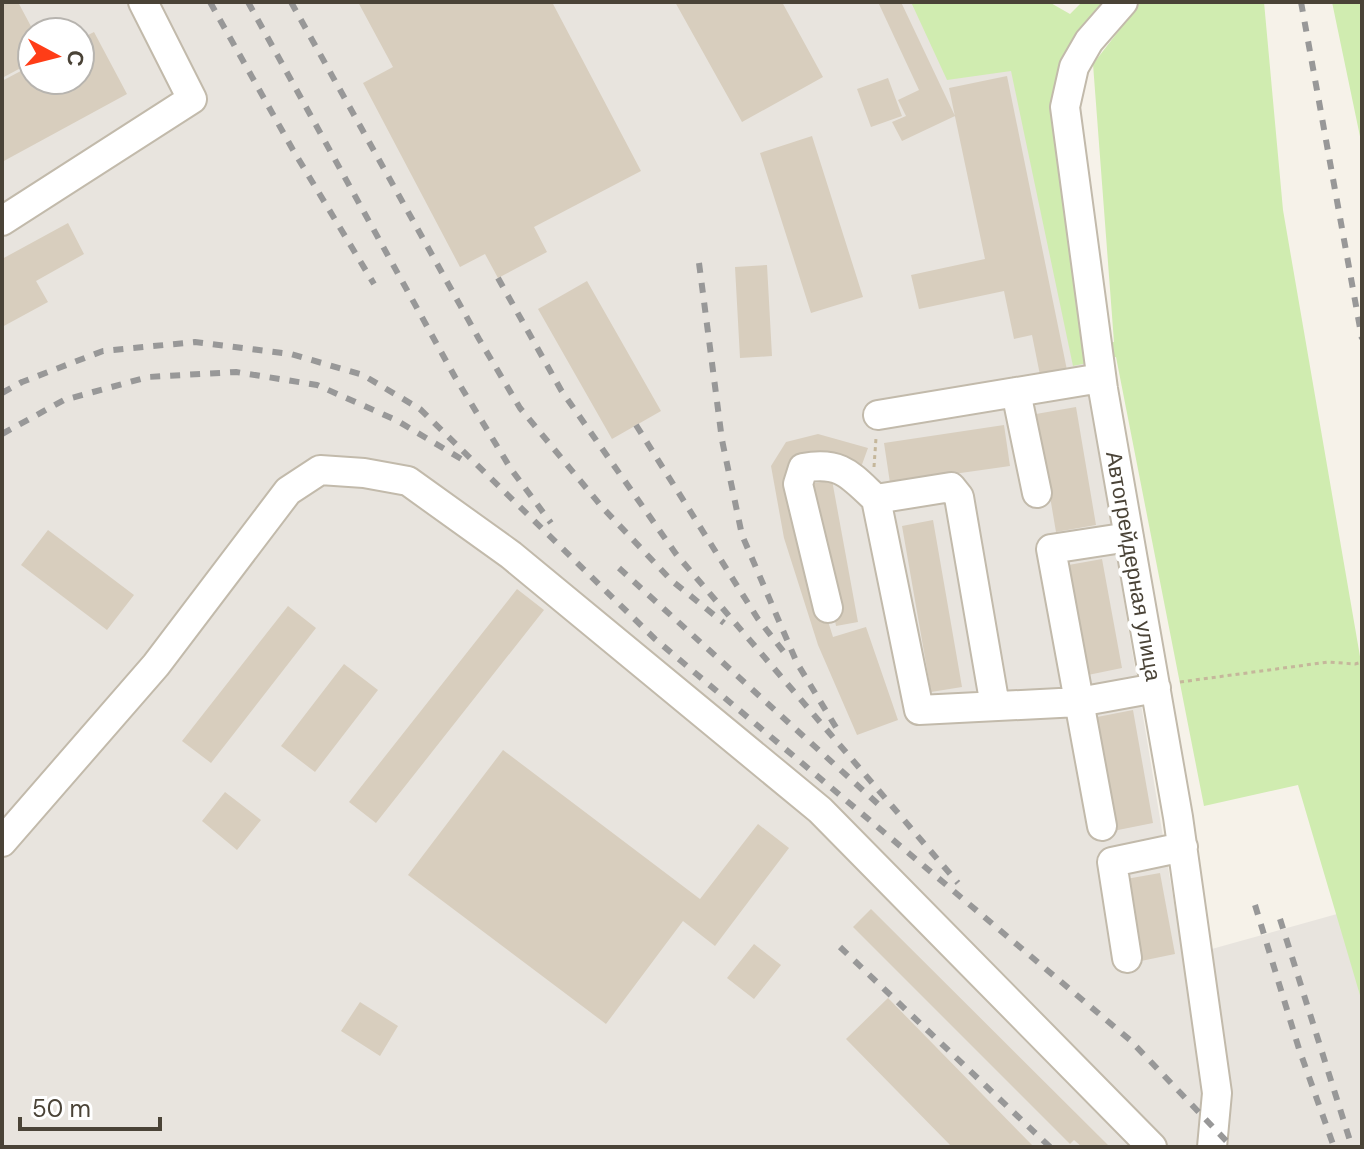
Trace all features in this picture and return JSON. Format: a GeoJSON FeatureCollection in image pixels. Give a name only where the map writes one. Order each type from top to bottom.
{"type":"FeatureCollection","features":[{"type":"Feature","properties":{"kind":"street"},"geometry":{"type":"LineString","coordinates":[[2,221],[192,99],[143,2]]}},
{"type":"Feature","properties":{"kind":"street","name":"Автогрейдерная улица"},"geometry":{"type":"LineString","coordinates":[[1123,2],[1089,41],[1074,67],[1065,107],[1101,378],[1183,847],[1217,1093],[1212,1147]]}},
{"type":"Feature","properties":{"kind":"street"},"geometry":{"type":"LineString","coordinates":[[878,415],[1101,378]]}},
{"type":"Feature","properties":{"kind":"street"},"geometry":{"type":"LineString","coordinates":[[1016,392],[1037,493]]}},
{"type":"Feature","properties":{"kind":"street"},"geometry":{"type":"LineString","coordinates":[[828,608],[798,484],[803,468],[826,464],[850,475],[876,499],[919,710],[1079,702],[1156,688]]}},
{"type":"Feature","properties":{"kind":"street"},"geometry":{"type":"LineString","coordinates":[[2,842],[156,665],[288,491],[320,470],[364,473],[408,481],[511,555],[820,810],[1152,1147]]}},
{"type":"Feature","properties":{"kind":"street"},"geometry":{"type":"LineString","coordinates":[[876,499],[951,487],[959,497],[995,706]]}},
{"type":"Feature","properties":{"kind":"street"},"geometry":{"type":"LineString","coordinates":[[1102,826],[1051,549],[1129,537]]}},
{"type":"Feature","properties":{"kind":"street"},"geometry":{"type":"LineString","coordinates":[[1127,958],[1112,862],[1183,847]]}},
{"type":"Feature","properties":{"kind":"path"},"geometry":{"type":"LineString","coordinates":[[876,499],[874,458],[878,415]]}},
{"type":"Feature","properties":{"kind":"path"},"geometry":{"type":"LineString","coordinates":[[1156,688],[1227,674],[1328,662],[1362,662]]}},
{"type":"Feature","properties":{"kind":"shaded area"},"geometry":{"type":"Polygon","coordinates":[[[2,2],[1003,2],[1036,72],[1183,957],[1362,907],[1362,1147],[2,1147],[2,2]]]}},
{"type":"Feature","properties":{"kind":"green space"},"geometry":{"type":"Polygon","coordinates":[[[911,2],[1049,2],[1070,14],[1082,2],[1107,2],[1072,43],[1092,344],[1114,342],[1093,64],[1141,2],[1264,2],[1283,210],[1362,668],[1362,1002],[1298,785],[1204,806],[1116,357],[1073,366],[1011,71],[947,80],[911,2]]]}},
{"type":"Feature","properties":{"kind":"green space"},"geometry":{"type":"Polygon","coordinates":[[[1332,2],[1362,2],[1362,146],[1332,2]]]}},
{"type":"Feature","properties":{"kind":"building"},"geometry":{"type":"Polygon","coordinates":[[[2,2],[18,2],[25,16],[16,16],[16,71],[2,78],[2,2]]]}},
{"type":"Feature","properties":{"kind":"building"},"geometry":{"type":"Polygon","coordinates":[[[358,2],[552,2],[641,171],[534,227],[547,252],[498,278],[485,254],[460,267],[363,83],[393,67],[358,2]]]}},
{"type":"Feature","properties":{"kind":"building"},"geometry":{"type":"Polygon","coordinates":[[[675,2],[782,2],[823,77],[742,122],[675,2]]]}},
{"type":"Feature","properties":{"kind":"building"},"geometry":{"type":"Polygon","coordinates":[[[878,2],[901,2],[955,116],[902,141],[892,122],[906,116],[898,100],[919,90],[878,2]]]}},
{"type":"Feature","properties":{"kind":"building"},"geometry":{"type":"Polygon","coordinates":[[[96,36],[127,94],[2,162],[2,81],[16,74],[16,96],[96,96],[96,36]]]}},
{"type":"Feature","properties":{"kind":"building"},"geometry":{"type":"Polygon","coordinates":[[[1007,76],[1068,375],[1041,380],[1032,335],[1014,339],[1004,291],[919,309],[911,275],[985,259],[949,88],[1007,76]]]}},
{"type":"Feature","properties":{"kind":"building"},"geometry":{"type":"Polygon","coordinates":[[[888,78],[902,116],[871,127],[857,89],[888,78]]]}},
{"type":"Feature","properties":{"kind":"building"},"geometry":{"type":"Polygon","coordinates":[[[812,136],[863,297],[811,313],[760,153],[812,136]]]}},
{"type":"Feature","properties":{"kind":"building"},"geometry":{"type":"Polygon","coordinates":[[[68,223],[84,254],[36,281],[48,302],[2,327],[2,259],[68,223]]]}},
{"type":"Feature","properties":{"kind":"building"},"geometry":{"type":"Polygon","coordinates":[[[767,265],[772,356],[740,358],[735,267],[767,265]]]}},
{"type":"Feature","properties":{"kind":"building"},"geometry":{"type":"Polygon","coordinates":[[[587,281],[661,411],[612,439],[538,309],[587,281]]]}},
{"type":"Feature","properties":{"kind":"building"},"geometry":{"type":"Polygon","coordinates":[[[1076,407],[1096,525],[1056,532],[1036,414],[1076,407]]]}},
{"type":"Feature","properties":{"kind":"building"},"geometry":{"type":"Polygon","coordinates":[[[1004,425],[1010,466],[890,483],[884,443],[1004,425]]]}},
{"type":"Feature","properties":{"kind":"building"},"geometry":{"type":"Polygon","coordinates":[[[818,434],[868,448],[860,470],[816,458],[801,536],[833,637],[866,627],[898,720],[857,735],[818,645],[784,538],[771,466],[786,442],[818,434]]]}},
{"type":"Feature","properties":{"kind":"building"},"geometry":{"type":"Polygon","coordinates":[[[832,480],[858,622],[836,626],[810,484],[832,480]]]}},
{"type":"Feature","properties":{"kind":"building"},"geometry":{"type":"Polygon","coordinates":[[[933,520],[962,687],[931,692],[902,526],[933,520]]]}},
{"type":"Feature","properties":{"kind":"building"},"geometry":{"type":"Polygon","coordinates":[[[48,530],[134,595],[107,630],[21,565],[48,530]]]}},
{"type":"Feature","properties":{"kind":"building"},"geometry":{"type":"Polygon","coordinates":[[[1102,559],[1122,668],[1083,676],[1063,566],[1102,559]]]}},
{"type":"Feature","properties":{"kind":"building"},"geometry":{"type":"Polygon","coordinates":[[[517,589],[544,610],[376,823],[349,802],[517,589]]]}},
{"type":"Feature","properties":{"kind":"building"},"geometry":{"type":"Polygon","coordinates":[[[288,606],[316,628],[211,763],[182,741],[288,606]]]}},
{"type":"Feature","properties":{"kind":"building"},"geometry":{"type":"Polygon","coordinates":[[[344,664],[378,690],[315,772],[281,746],[344,664]]]}},
{"type":"Feature","properties":{"kind":"building"},"geometry":{"type":"Polygon","coordinates":[[[1133,710],[1153,823],[1113,831],[1092,718],[1133,710]]]}},
{"type":"Feature","properties":{"kind":"building"},"geometry":{"type":"Polygon","coordinates":[[[503,750],[700,899],[758,824],[789,848],[715,946],[683,921],[606,1024],[408,875],[503,750]]]}},
{"type":"Feature","properties":{"kind":"building"},"geometry":{"type":"Polygon","coordinates":[[[225,792],[261,820],[237,850],[202,821],[225,792]]]}},
{"type":"Feature","properties":{"kind":"building"},"geometry":{"type":"Polygon","coordinates":[[[1160,873],[1175,954],[1141,961],[1126,879],[1160,873]]]}},
{"type":"Feature","properties":{"kind":"building"},"geometry":{"type":"Polygon","coordinates":[[[871,909],[1110,1147],[1082,1147],[1074,1140],[1070,1144],[853,927],[871,909]]]}},
{"type":"Feature","properties":{"kind":"building"},"geometry":{"type":"Polygon","coordinates":[[[754,944],[781,965],[754,999],[727,978],[754,944]]]}},
{"type":"Feature","properties":{"kind":"building"},"geometry":{"type":"Polygon","coordinates":[[[888,998],[1034,1147],[952,1147],[846,1039],[888,998]]]}},
{"type":"Feature","properties":{"kind":"building"},"geometry":{"type":"Polygon","coordinates":[[[360,1002],[398,1026],[380,1056],[341,1031],[360,1002]]]}},
{"type":"Feature","properties":{"kind":"railway"},"geometry":{"type":"LineString","coordinates":[[210,2],[293,150],[374,284]]}},
{"type":"Feature","properties":{"kind":"railway"},"geometry":{"type":"LineString","coordinates":[[248,2],[455,377],[511,469],[551,523]]}},
{"type":"Feature","properties":{"kind":"railway"},"geometry":{"type":"LineString","coordinates":[[291,2],[520,408],[602,507],[671,580],[724,623]]}},
{"type":"Feature","properties":{"kind":"railway"},"geometry":{"type":"LineString","coordinates":[[1301,2],[1362,339]]}},
{"type":"Feature","properties":{"kind":"railway"},"geometry":{"type":"LineString","coordinates":[[699,263],[722,440],[742,535],[797,663],[837,729]]}},
{"type":"Feature","properties":{"kind":"railway"},"geometry":{"type":"LineString","coordinates":[[498,278],[561,390],[676,554],[958,883]]}},
{"type":"Feature","properties":{"kind":"railway"},"geometry":{"type":"LineString","coordinates":[[2,393],[22,382],[103,351],[195,342],[291,354],[363,375],[420,409],[655,639],[1130,1040],[1232,1147]]}},
{"type":"Feature","properties":{"kind":"railway"},"geometry":{"type":"LineString","coordinates":[[2,434],[64,400],[148,377],[236,372],[317,385],[396,420],[463,460]]}},
{"type":"Feature","properties":{"kind":"railway"},"geometry":{"type":"LineString","coordinates":[[636,425],[758,619],[787,656]]}},
{"type":"Feature","properties":{"kind":"railway"},"geometry":{"type":"LineString","coordinates":[[619,568],[879,805]]}},
{"type":"Feature","properties":{"kind":"railway"},"geometry":{"type":"LineString","coordinates":[[1255,905],[1299,1049],[1334,1147]]}},
{"type":"Feature","properties":{"kind":"railway"},"geometry":{"type":"LineString","coordinates":[[1280,919],[1352,1147]]}},
{"type":"Feature","properties":{"kind":"railway"},"geometry":{"type":"LineString","coordinates":[[840,947],[1050,1147]]}}]}
